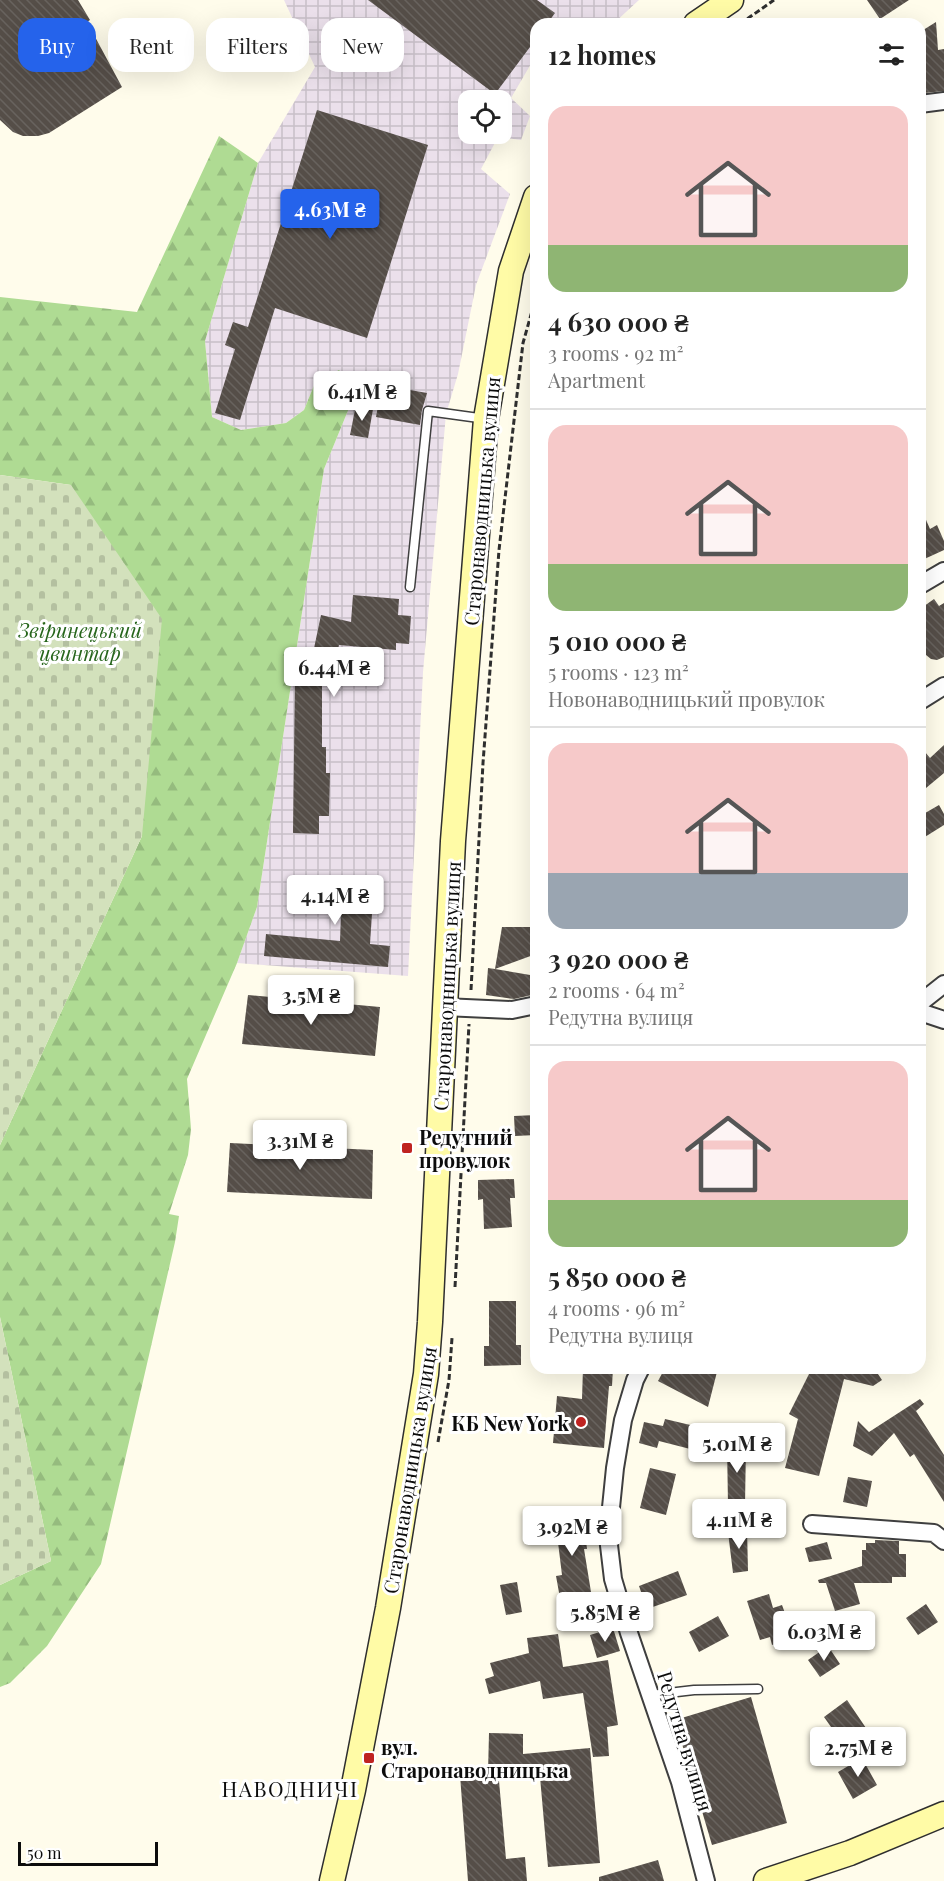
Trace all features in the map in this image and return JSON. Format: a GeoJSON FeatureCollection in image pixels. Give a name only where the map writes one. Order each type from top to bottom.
{"type":"FeatureCollection","features":[{"type":"Feature","properties":{"kind":"main road"},"geometry":{"type":"LineString","coordinates":[[705,18],[731,0]]}},
{"type":"Feature","properties":{"kind":"main road","name":"Старонаводницька вулиця"},"geometry":{"type":"LineString","coordinates":[[332,1881],[353,1790],[388,1608],[426,1374],[453,841],[486,419],[511,272],[530,216]]}},
{"type":"Feature","properties":{"kind":"main road"},"geometry":{"type":"LineString","coordinates":[[766,1881],[850,1853],[944,1814]]}},
{"type":"Feature","properties":{"kind":"street"},"geometry":{"type":"LineString","coordinates":[[926,103],[944,101]]}},
{"type":"Feature","properties":{"kind":"street"},"geometry":{"type":"LineString","coordinates":[[926,582],[944,571]]}},
{"type":"Feature","properties":{"kind":"street"},"geometry":{"type":"LineString","coordinates":[[926,697],[944,686]]}},
{"type":"Feature","properties":{"kind":"street"},"geometry":{"type":"LineString","coordinates":[[926,998],[944,984]]}},
{"type":"Feature","properties":{"kind":"street"},"geometry":{"type":"LineString","coordinates":[[444,1007],[512,1010],[530,1006]]}},
{"type":"Feature","properties":{"kind":"street"},"geometry":{"type":"LineString","coordinates":[[926,1014],[944,1020]]}},
{"type":"Feature","properties":{"kind":"street","name":"Редутна вулиця"},"geometry":{"type":"LineString","coordinates":[[638,1374],[623,1420],[615,1468],[608,1537],[613,1580],[680,1782],[706,1881]]}},
{"type":"Feature","properties":{"kind":"street"},"geometry":{"type":"LineString","coordinates":[[812,1524],[934,1533],[944,1541]]}},
{"type":"Feature","properties":{"kind":"lane"},"geometry":{"type":"LineString","coordinates":[[410,587],[428,411],[486,419]]}},
{"type":"Feature","properties":{"kind":"lane"},"geometry":{"type":"LineString","coordinates":[[651,1695],[694,1690],[759,1689]]}},
{"type":"Feature","properties":{"kind":"path"},"geometry":{"type":"LineString","coordinates":[[748,18],[774,0]]}},
{"type":"Feature","properties":{"kind":"shaded area"},"geometry":{"type":"Polygon","coordinates":[[[284,0],[639,0],[620,18],[530,18],[530,66],[512,96],[512,90],[458,90],[458,144],[494,144],[481,169],[510,194],[476,285],[458,374],[446,414],[423,672],[408,976],[237,963],[257,907],[324,469],[356,391],[339,371],[315,383],[304,410],[286,423],[241,430],[212,417],[205,341],[258,163],[315,67],[309,54],[309,18],[292,18],[284,0]]]}},
{"type":"Feature","properties":{"kind":"shaded area"},"geometry":{"type":"Polygon","coordinates":[[[512,99],[530,116],[521,140],[512,139],[512,99]]]}},
{"type":"Feature","properties":{"kind":"green space"},"geometry":{"type":"Polygon","coordinates":[[[219,136],[258,163],[205,341],[212,417],[241,430],[286,423],[304,410],[315,383],[339,370],[356,391],[324,469],[257,907],[237,963],[187,1079],[191,1129],[188,1155],[169,1214],[179,1216],[175,1242],[101,1564],[47,1646],[10,1683],[0,1687],[0,1585],[51,1561],[0,1317],[0,1145],[142,836],[71,485],[0,475],[0,297],[137,312],[219,136]]]}},
{"type":"Feature","properties":{"kind":"green space","name":"Звіринецький цвинтар"},"geometry":{"type":"Polygon","coordinates":[[[0,475],[71,485],[162,619],[142,836],[0,1145],[0,475]]]}},
{"type":"Feature","properties":{"kind":"green space"},"geometry":{"type":"Polygon","coordinates":[[[0,1317],[51,1561],[0,1585],[0,1317]]]}},
{"type":"Feature","properties":{"kind":"building"},"geometry":{"type":"Polygon","coordinates":[[[0,0],[78,0],[89,18],[18,18],[18,72],[96,72],[96,39],[108,61],[108,72],[114,72],[122,87],[49,133],[38,136],[23,136],[13,132],[0,120],[0,0]]]}},
{"type":"Feature","properties":{"kind":"building"},"geometry":{"type":"Polygon","coordinates":[[[368,0],[537,0],[555,13],[551,18],[530,18],[530,47],[498,90],[490,90],[404,27],[404,18],[392,18],[368,0]]]}},
{"type":"Feature","properties":{"kind":"building"},"geometry":{"type":"Polygon","coordinates":[[[867,0],[909,0],[882,18],[867,0]]]}},
{"type":"Feature","properties":{"kind":"building"},"geometry":{"type":"Polygon","coordinates":[[[936,22],[938,50],[944,49],[944,91],[926,93],[926,28],[936,22]]]}},
{"type":"Feature","properties":{"kind":"building"},"geometry":{"type":"Polygon","coordinates":[[[317,110],[428,145],[367,338],[275,308],[240,420],[215,413],[235,349],[225,345],[233,322],[248,327],[317,110]]]}},
{"type":"Feature","properties":{"kind":"building"},"geometry":{"type":"Polygon","coordinates":[[[410,390],[427,393],[420,425],[376,417],[380,396],[408,401],[410,390]]]}},
{"type":"Feature","properties":{"kind":"building"},"geometry":{"type":"Polygon","coordinates":[[[356,405],[373,409],[368,438],[350,435],[356,405]]]}},
{"type":"Feature","properties":{"kind":"building"},"geometry":{"type":"Polygon","coordinates":[[[926,520],[930,529],[937,525],[944,541],[944,550],[926,558],[926,520]]]}},
{"type":"Feature","properties":{"kind":"building"},"geometry":{"type":"Polygon","coordinates":[[[353,595],[399,599],[398,615],[411,616],[409,644],[396,643],[396,650],[339,645],[334,668],[322,666],[322,747],[326,747],[326,773],[330,773],[329,816],[319,816],[319,834],[293,833],[295,677],[308,677],[321,615],[351,622],[353,595]]]}},
{"type":"Feature","properties":{"kind":"building"},"geometry":{"type":"Polygon","coordinates":[[[934,599],[939,606],[944,603],[944,657],[937,660],[926,655],[926,605],[934,599]]]}},
{"type":"Feature","properties":{"kind":"building"},"geometry":{"type":"Polygon","coordinates":[[[944,745],[944,773],[926,788],[926,753],[930,758],[944,745]]]}},
{"type":"Feature","properties":{"kind":"building"},"geometry":{"type":"Polygon","coordinates":[[[939,805],[944,814],[944,825],[926,836],[926,813],[939,805]]]}},
{"type":"Feature","properties":{"kind":"building"},"geometry":{"type":"Polygon","coordinates":[[[304,878],[374,883],[370,944],[390,946],[388,967],[264,956],[266,934],[340,941],[341,913],[302,910],[304,878]]]}},
{"type":"Feature","properties":{"kind":"building"},"geometry":{"type":"Polygon","coordinates":[[[502,927],[530,927],[530,956],[495,969],[502,927]]]}},
{"type":"Feature","properties":{"kind":"building"},"geometry":{"type":"Polygon","coordinates":[[[488,968],[530,975],[530,995],[514,999],[486,995],[488,968]]]}},
{"type":"Feature","properties":{"kind":"building"},"geometry":{"type":"Polygon","coordinates":[[[248,995],[380,1007],[375,1056],[242,1044],[248,995]]]}},
{"type":"Feature","properties":{"kind":"building"},"geometry":{"type":"Polygon","coordinates":[[[530,1115],[530,1135],[515,1136],[514,1116],[530,1115]]]}},
{"type":"Feature","properties":{"kind":"building"},"geometry":{"type":"Polygon","coordinates":[[[230,1143],[373,1150],[372,1199],[227,1192],[230,1143]]]}},
{"type":"Feature","properties":{"kind":"building"},"geometry":{"type":"Polygon","coordinates":[[[514,1179],[515,1198],[510,1198],[512,1227],[484,1229],[483,1199],[478,1200],[478,1180],[514,1179]]]}},
{"type":"Feature","properties":{"kind":"building"},"geometry":{"type":"Polygon","coordinates":[[[489,1301],[516,1301],[516,1345],[521,1345],[521,1365],[484,1366],[484,1346],[489,1346],[489,1301]]]}},
{"type":"Feature","properties":{"kind":"building","name":"КБ New York"},"geometry":{"type":"Polygon","coordinates":[[[583,1374],[613,1374],[612,1386],[609,1386],[604,1448],[553,1443],[557,1396],[582,1399],[583,1374]]]}},
{"type":"Feature","properties":{"kind":"building"},"geometry":{"type":"Polygon","coordinates":[[[662,1374],[716,1374],[708,1407],[658,1381],[662,1374]]]}},
{"type":"Feature","properties":{"kind":"building"},"geometry":{"type":"Polygon","coordinates":[[[809,1374],[878,1374],[882,1380],[873,1386],[844,1379],[819,1476],[785,1468],[798,1419],[789,1414],[809,1374]]]}},
{"type":"Feature","properties":{"kind":"building"},"geometry":{"type":"Polygon","coordinates":[[[920,1399],[924,1404],[916,1411],[944,1455],[944,1502],[914,1454],[910,1457],[894,1433],[872,1456],[853,1446],[858,1421],[869,1432],[920,1399]]]}},
{"type":"Feature","properties":{"kind":"building"},"geometry":{"type":"Polygon","coordinates":[[[665,1419],[703,1428],[698,1451],[659,1441],[657,1448],[639,1443],[644,1422],[663,1426],[665,1419]]]}},
{"type":"Feature","properties":{"kind":"building"},"geometry":{"type":"Polygon","coordinates":[[[727,1444],[746,1444],[745,1505],[728,1505],[727,1444]]]}},
{"type":"Feature","properties":{"kind":"building"},"geometry":{"type":"Polygon","coordinates":[[[650,1468],[676,1474],[666,1515],[640,1508],[650,1468]]]}},
{"type":"Feature","properties":{"kind":"building"},"geometry":{"type":"Polygon","coordinates":[[[848,1477],[872,1481],[867,1507],[843,1502],[848,1477]]]}},
{"type":"Feature","properties":{"kind":"building"},"geometry":{"type":"Polygon","coordinates":[[[583,1515],[587,1549],[584,1549],[591,1592],[560,1598],[556,1576],[562,1575],[555,1518],[583,1515]]]}},
{"type":"Feature","properties":{"kind":"building"},"geometry":{"type":"Polygon","coordinates":[[[747,1529],[748,1571],[733,1573],[728,1532],[747,1529]]]}},
{"type":"Feature","properties":{"kind":"building"},"geometry":{"type":"Polygon","coordinates":[[[875,1540],[899,1541],[899,1554],[906,1554],[906,1577],[892,1577],[892,1583],[854,1583],[860,1604],[835,1611],[826,1583],[819,1583],[818,1580],[862,1566],[862,1550],[866,1550],[866,1543],[875,1543],[875,1540]]]}},
{"type":"Feature","properties":{"kind":"building"},"geometry":{"type":"Polygon","coordinates":[[[827,1542],[832,1559],[809,1562],[805,1548],[827,1542]]]}},
{"type":"Feature","properties":{"kind":"building"},"geometry":{"type":"Polygon","coordinates":[[[678,1571],[687,1595],[647,1609],[639,1586],[678,1571]]]}},
{"type":"Feature","properties":{"kind":"building"},"geometry":{"type":"Polygon","coordinates":[[[517,1582],[522,1612],[506,1615],[500,1585],[517,1582]]]}},
{"type":"Feature","properties":{"kind":"building"},"geometry":{"type":"Polygon","coordinates":[[[769,1594],[773,1608],[782,1605],[794,1638],[772,1645],[770,1637],[760,1640],[747,1601],[769,1594]]]}},
{"type":"Feature","properties":{"kind":"building"},"geometry":{"type":"Polygon","coordinates":[[[926,1604],[938,1622],[918,1635],[906,1618],[926,1604]]]}},
{"type":"Feature","properties":{"kind":"building"},"geometry":{"type":"Polygon","coordinates":[[[718,1616],[729,1636],[699,1652],[689,1632],[718,1616]]]}},
{"type":"Feature","properties":{"kind":"building"},"geometry":{"type":"Polygon","coordinates":[[[613,1628],[620,1651],[597,1658],[590,1635],[613,1628]]]}},
{"type":"Feature","properties":{"kind":"building"},"geometry":{"type":"Polygon","coordinates":[[[558,1634],[563,1667],[608,1660],[618,1725],[607,1727],[609,1756],[593,1757],[583,1693],[543,1699],[540,1681],[489,1694],[485,1679],[494,1676],[490,1663],[529,1653],[527,1638],[558,1634]]]}},
{"type":"Feature","properties":{"kind":"building"},"geometry":{"type":"Polygon","coordinates":[[[828,1646],[840,1664],[820,1677],[808,1660],[828,1646]]]}},
{"type":"Feature","properties":{"kind":"building"},"geometry":{"type":"Polygon","coordinates":[[[751,1697],[787,1823],[712,1845],[675,1720],[751,1697]]]}},
{"type":"Feature","properties":{"kind":"building"},"geometry":{"type":"Polygon","coordinates":[[[847,1700],[866,1728],[843,1744],[824,1717],[847,1700]]]}},
{"type":"Feature","properties":{"kind":"building"},"geometry":{"type":"Polygon","coordinates":[[[489,1733],[523,1734],[523,1754],[590,1748],[600,1863],[548,1867],[540,1777],[499,1781],[506,1859],[525,1857],[527,1881],[468,1881],[460,1775],[488,1773],[489,1733]]]}},
{"type":"Feature","properties":{"kind":"building"},"geometry":{"type":"Polygon","coordinates":[[[862,1758],[877,1785],[853,1799],[838,1772],[862,1758]]]}},
{"type":"Feature","properties":{"kind":"building"},"geometry":{"type":"Polygon","coordinates":[[[658,1860],[664,1881],[599,1881],[599,1877],[658,1860]]]}},
{"type":"Feature","properties":{"kind":"place","name":"Редутний провулок"},"geometry":{"type":"Point","coordinates":[407,1148]}},
{"type":"Feature","properties":{"kind":"place","name":"КБ New York"},"geometry":{"type":"Point","coordinates":[581,1422]}},
{"type":"Feature","properties":{"kind":"place","name":"вул. Старонаводницька"},"geometry":{"type":"Point","coordinates":[369,1758]}},
{"type":"Feature","properties":{"kind":"district","name":"НАВОДНИЧІ"},"geometry":{"type":"Point","coordinates":[290,1788]}}]}
